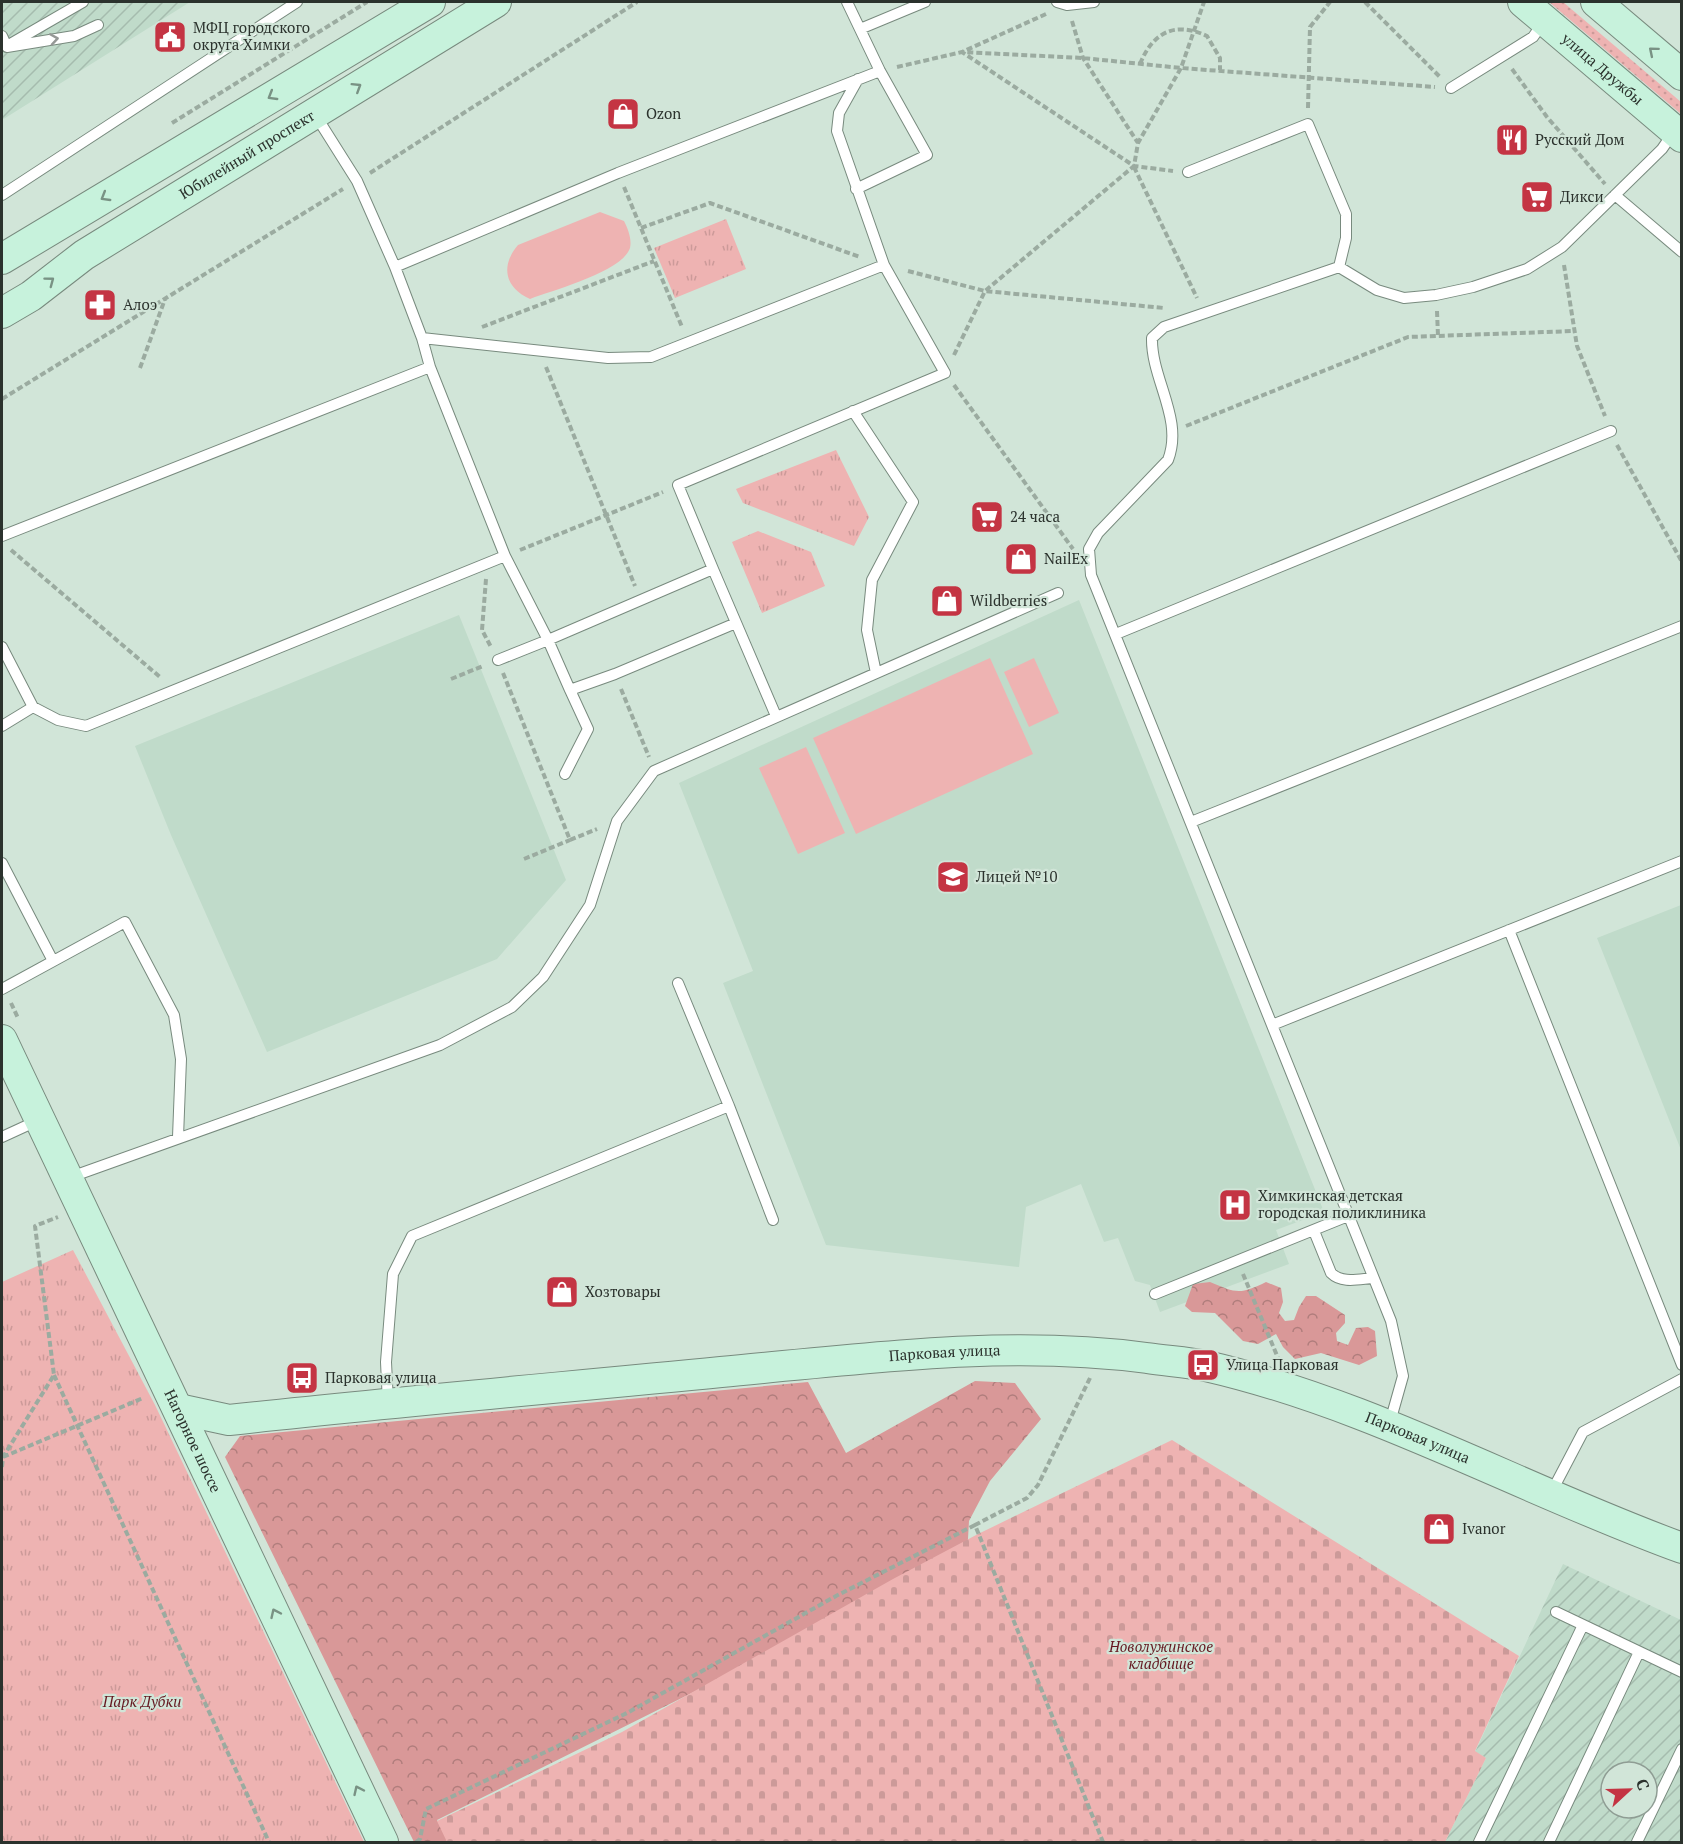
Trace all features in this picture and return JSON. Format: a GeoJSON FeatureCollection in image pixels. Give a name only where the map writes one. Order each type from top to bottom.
{"type":"FeatureCollection","features":[{"type":"Feature","properties":{"kind":"street","name":"Юбилейный проспект"},"geometry":{"type":"LineString","coordinates":[[2,313],[31,296],[84,255],[496,2]]}},
{"type":"Feature","properties":{"kind":"street","name":"улица Дружбы"},"geometry":{"type":"LineString","coordinates":[[1523,2],[1678,134]]}},
{"type":"Feature","properties":{"kind":"street"},"geometry":{"type":"LineString","coordinates":[[1596,2],[1682,75]]}},
{"type":"Feature","properties":{"kind":"street"},"geometry":{"type":"LineString","coordinates":[[2,259],[420,4]]}},
{"type":"Feature","properties":{"kind":"street","name":"Нагорное шоссе"},"geometry":{"type":"LineString","coordinates":[[2,1040],[383,1842]]}},
{"type":"Feature","properties":{"kind":"street","name":"Парковая улица"},"geometry":{"type":"LineString","coordinates":[[178,1409],[229,1420],[388,1403],[978,1351],[1096,1351],[1203,1365],[1287,1388],[1389,1426],[1549,1496],[1677,1543]]}},
{"type":"Feature","properties":{"kind":"lane"},"geometry":{"type":"LineString","coordinates":[[3,44],[83,2]]}},
{"type":"Feature","properties":{"kind":"lane"},"geometry":{"type":"LineString","coordinates":[[2,195],[297,2]]}},
{"type":"Feature","properties":{"kind":"lane"},"geometry":{"type":"LineString","coordinates":[[847,2],[880,71],[927,156],[856,189]]}},
{"type":"Feature","properties":{"kind":"lane"},"geometry":{"type":"LineString","coordinates":[[860,29],[925,2]]}},
{"type":"Feature","properties":{"kind":"lane"},"geometry":{"type":"LineString","coordinates":[[1062,3],[1094,2]]}},
{"type":"Feature","properties":{"kind":"lane"},"geometry":{"type":"LineString","coordinates":[[1451,88],[1533,37],[1545,21]]}},
{"type":"Feature","properties":{"kind":"lane"},"geometry":{"type":"LineString","coordinates":[[3,44],[74,36],[98,25]]}},
{"type":"Feature","properties":{"kind":"lane"},"geometry":{"type":"LineString","coordinates":[[395,267],[618,172],[880,71]]}},
{"type":"Feature","properties":{"kind":"lane"},"geometry":{"type":"LineString","coordinates":[[776,716],[678,486],[945,372],[884,266],[837,131],[839,113],[858,79]]}},
{"type":"Feature","properties":{"kind":"lane"},"geometry":{"type":"LineString","coordinates":[[315,113],[357,181],[395,267],[422,338],[430,367],[505,556],[548,640],[588,729],[565,774]]}},
{"type":"Feature","properties":{"kind":"lane"},"geometry":{"type":"LineString","coordinates":[[1188,172],[1308,124],[1346,214],[1346,238],[1339,267]]}},
{"type":"Feature","properties":{"kind":"lane"},"geometry":{"type":"LineString","coordinates":[[1389,1426],[1403,1376],[1390,1321],[1091,575],[1089,549],[1098,533],[1168,460],[1173,447],[1174,430],[1152,356],[1152,338],[1164,327],[1339,267],[1377,290],[1404,298],[1436,295],[1473,287],[1527,269],[1562,247],[1678,134]]}},
{"type":"Feature","properties":{"kind":"lane"},"geometry":{"type":"LineString","coordinates":[[1614,195],[1682,252]]}},
{"type":"Feature","properties":{"kind":"lane"},"geometry":{"type":"LineString","coordinates":[[422,338],[609,358],[651,357],[884,266]]}},
{"type":"Feature","properties":{"kind":"lane"},"geometry":{"type":"LineString","coordinates":[[2,536],[430,367]]}},
{"type":"Feature","properties":{"kind":"lane"},"geometry":{"type":"LineString","coordinates":[[853,411],[913,502],[872,580],[867,630],[876,673]]}},
{"type":"Feature","properties":{"kind":"lane"},"geometry":{"type":"LineString","coordinates":[[1116,633],[1611,431]]}},
{"type":"Feature","properties":{"kind":"lane"},"geometry":{"type":"LineString","coordinates":[[2,647],[33,707],[58,720],[86,726],[173,688],[505,556]]}},
{"type":"Feature","properties":{"kind":"lane"},"geometry":{"type":"LineString","coordinates":[[498,660],[713,569]]}},
{"type":"Feature","properties":{"kind":"lane"},"geometry":{"type":"LineString","coordinates":[[68,1178],[440,1044],[512,1007],[543,977],[590,905],[617,821],[636,792],[654,771],[1058,593]]}},
{"type":"Feature","properties":{"kind":"lane"},"geometry":{"type":"LineString","coordinates":[[570,690],[615,674],[736,622]]}},
{"type":"Feature","properties":{"kind":"lane"},"geometry":{"type":"LineString","coordinates":[[1191,822],[1682,626]]}},
{"type":"Feature","properties":{"kind":"lane"},"geometry":{"type":"LineString","coordinates":[[2,726],[33,707]]}},
{"type":"Feature","properties":{"kind":"lane"},"geometry":{"type":"LineString","coordinates":[[1272,1025],[1682,861]]}},
{"type":"Feature","properties":{"kind":"lane"},"geometry":{"type":"LineString","coordinates":[[2,863],[53,961]]}},
{"type":"Feature","properties":{"kind":"lane"},"geometry":{"type":"LineString","coordinates":[[2,990],[125,922],[174,1015],[181,1059],[178,1137]]}},
{"type":"Feature","properties":{"kind":"lane"},"geometry":{"type":"LineString","coordinates":[[1509,930],[1682,1365]]}},
{"type":"Feature","properties":{"kind":"lane"},"geometry":{"type":"LineString","coordinates":[[678,983],[773,1220]]}},
{"type":"Feature","properties":{"kind":"lane"},"geometry":{"type":"LineString","coordinates":[[388,1403],[386,1362],[393,1274],[412,1236],[729,1106]]}},
{"type":"Feature","properties":{"kind":"lane"},"geometry":{"type":"LineString","coordinates":[[2,1137],[39,1120]]}},
{"type":"Feature","properties":{"kind":"lane"},"geometry":{"type":"LineString","coordinates":[[1155,1294],[1348,1216]]}},
{"type":"Feature","properties":{"kind":"lane"},"geometry":{"type":"LineString","coordinates":[[1314,1231],[1330,1273],[1336,1278],[1346,1280],[1373,1278]]}},
{"type":"Feature","properties":{"kind":"lane"},"geometry":{"type":"LineString","coordinates":[[1549,1496],[1583,1432],[1682,1379]]}},
{"type":"Feature","properties":{"kind":"lane"},"geometry":{"type":"LineString","coordinates":[[1556,1612],[1682,1672]]}},
{"type":"Feature","properties":{"kind":"lane"},"geometry":{"type":"LineString","coordinates":[[1479,1842],[1583,1625]]}},
{"type":"Feature","properties":{"kind":"lane"},"geometry":{"type":"LineString","coordinates":[[1549,1842],[1640,1652]]}},
{"type":"Feature","properties":{"kind":"lane"},"geometry":{"type":"LineString","coordinates":[[1637,1842],[1682,1749]]}},
{"type":"Feature","properties":{"kind":"path"},"geometry":{"type":"LineString","coordinates":[[164,128],[367,2]]}},
{"type":"Feature","properties":{"kind":"path"},"geometry":{"type":"LineString","coordinates":[[2,399],[357,181],[637,2]]}},
{"type":"Feature","properties":{"kind":"path"},"geometry":{"type":"LineString","coordinates":[[1203,312],[1134,166],[1138,143],[1181,68],[1204,2]]}},
{"type":"Feature","properties":{"kind":"path"},"geometry":{"type":"LineString","coordinates":[[1308,124],[1307,76],[1310,27],[1330,2]]}},
{"type":"Feature","properties":{"kind":"path"},"geometry":{"type":"LineString","coordinates":[[1365,2],[1451,88]]}},
{"type":"Feature","properties":{"kind":"path"},"geometry":{"type":"LineString","coordinates":[[880,71],[962,52],[1062,3],[1083,58],[1138,143]]}},
{"type":"Feature","properties":{"kind":"path"},"geometry":{"type":"LineString","coordinates":[[1140,64],[1146,48],[1157,37],[1184,28],[1207,36],[1220,58],[1220,70]]}},
{"type":"Feature","properties":{"kind":"path"},"geometry":{"type":"LineString","coordinates":[[962,52],[1083,58],[1181,68],[1451,88]]}},
{"type":"Feature","properties":{"kind":"path"},"geometry":{"type":"LineString","coordinates":[[962,52],[1134,166],[1188,172]]}},
{"type":"Feature","properties":{"kind":"path"},"geometry":{"type":"LineString","coordinates":[[1503,56],[1547,117],[1614,195]]}},
{"type":"Feature","properties":{"kind":"path"},"geometry":{"type":"LineString","coordinates":[[1091,575],[945,372],[985,291],[1134,166]]}},
{"type":"Feature","properties":{"kind":"path"},"geometry":{"type":"LineString","coordinates":[[618,172],[688,342]]}},
{"type":"Feature","properties":{"kind":"path"},"geometry":{"type":"LineString","coordinates":[[641,228],[710,203],[884,266],[985,291],[1203,312]]}},
{"type":"Feature","properties":{"kind":"path"},"geometry":{"type":"LineString","coordinates":[[1562,247],[1577,346],[1622,458],[1682,562]]}},
{"type":"Feature","properties":{"kind":"path"},"geometry":{"type":"LineString","coordinates":[[448,341],[654,261]]}},
{"type":"Feature","properties":{"kind":"path"},"geometry":{"type":"LineString","coordinates":[[1436,295],[1438,336]]}},
{"type":"Feature","properties":{"kind":"path"},"geometry":{"type":"LineString","coordinates":[[140,369],[165,299]]}},
{"type":"Feature","properties":{"kind":"path"},"geometry":{"type":"LineString","coordinates":[[1174,430],[1210,418],[1408,337],[1574,331]]}},
{"type":"Feature","properties":{"kind":"path"},"geometry":{"type":"LineString","coordinates":[[539,350],[641,600]]}},
{"type":"Feature","properties":{"kind":"path"},"geometry":{"type":"LineString","coordinates":[[505,556],[678,486]]}},
{"type":"Feature","properties":{"kind":"path"},"geometry":{"type":"LineString","coordinates":[[10,549],[173,688]]}},
{"type":"Feature","properties":{"kind":"path"},"geometry":{"type":"LineString","coordinates":[[488,563],[482,630],[498,660],[570,840]]}},
{"type":"Feature","properties":{"kind":"path"},"geometry":{"type":"LineString","coordinates":[[451,679],[498,660]]}},
{"type":"Feature","properties":{"kind":"path"},"geometry":{"type":"LineString","coordinates":[[615,674],[654,771]]}},
{"type":"Feature","properties":{"kind":"path"},"geometry":{"type":"LineString","coordinates":[[524,859],[617,821]]}},
{"type":"Feature","properties":{"kind":"path"},"geometry":{"type":"LineString","coordinates":[[65,1214],[35,1226],[54,1375],[268,1842]]}},
{"type":"Feature","properties":{"kind":"path"},"geometry":{"type":"LineString","coordinates":[[1238,1262],[1278,1359]]}},
{"type":"Feature","properties":{"kind":"path"},"geometry":{"type":"LineString","coordinates":[[416,1842],[420,1839],[426,1809],[627,1713],[836,1596],[1027,1498],[1038,1485],[1093,1372]]}},
{"type":"Feature","properties":{"kind":"path"},"geometry":{"type":"LineString","coordinates":[[2,1467],[2,1458],[54,1375]]}},
{"type":"Feature","properties":{"kind":"path"},"geometry":{"type":"LineString","coordinates":[[2,1458],[146,1397]]}},
{"type":"Feature","properties":{"kind":"path"},"geometry":{"type":"LineString","coordinates":[[975,1525],[1103,1842]]}},
{"type":"Feature","properties":{"kind":"shaded area"},"geometry":{"type":"Polygon","coordinates":[[[2,2],[190,2],[2,120],[2,2]]]}},
{"type":"Feature","properties":{"kind":"shaded area","name":"Лицей №10"},"geometry":{"type":"Polygon","coordinates":[[[1079,600],[1324,1212],[1276,1230],[1289,1264],[1160,1312],[1150,1285],[1135,1281],[1118,1238],[1104,1242],[1081,1184],[1026,1207],[1019,1267],[826,1245],[723,983],[753,971],[679,783],[1079,600]]]}},
{"type":"Feature","properties":{"kind":"shaded area"},"geometry":{"type":"Polygon","coordinates":[[[459,615],[566,880],[497,959],[267,1052],[171,835],[135,746],[459,615]]]}},
{"type":"Feature","properties":{"kind":"shaded area"},"geometry":{"type":"Polygon","coordinates":[[[1681,905],[1681,1150],[1597,938],[1681,905]]]}},
{"type":"Feature","properties":{"kind":"shaded area"},"geometry":{"type":"Polygon","coordinates":[[[1563,1564],[1681,1620],[1681,1842],[1445,1842],[1486,1758],[1475,1752],[1563,1564]]]}},
{"type":"Feature","properties":{"kind":"green space"},"geometry":{"type":"Polygon","coordinates":[[[1549,2],[1563,2],[1681,102],[1681,114],[1549,2]]]}},
{"type":"Feature","properties":{"kind":"green space"},"geometry":{"type":"Polygon","coordinates":[[[600,212],[624,221],[630,248],[624,257],[614,265],[586,279],[530,299],[515,289],[510,283],[507,268],[512,253],[518,245],[600,212]]]}},
{"type":"Feature","properties":{"kind":"green space"},"geometry":{"type":"Polygon","coordinates":[[[726,219],[746,269],[675,298],[654,248],[726,219]]]}},
{"type":"Feature","properties":{"kind":"green space"},"geometry":{"type":"Polygon","coordinates":[[[836,450],[869,517],[854,546],[743,503],[736,489],[836,450]]]}},
{"type":"Feature","properties":{"kind":"green space"},"geometry":{"type":"Polygon","coordinates":[[[758,531],[811,552],[825,586],[762,613],[732,542],[758,531]]]}},
{"type":"Feature","properties":{"kind":"green space"},"geometry":{"type":"Polygon","coordinates":[[[990,658],[1033,754],[856,834],[813,738],[990,658]]]}},
{"type":"Feature","properties":{"kind":"green space"},"geometry":{"type":"Polygon","coordinates":[[[1034,658],[1059,713],[1029,727],[1004,672],[1034,658]]]}},
{"type":"Feature","properties":{"kind":"green space"},"geometry":{"type":"Polygon","coordinates":[[[806,747],[845,833],[798,854],[759,768],[806,747]]]}},
{"type":"Feature","properties":{"kind":"green space","name":"Парк Дубки"},"geometry":{"type":"Polygon","coordinates":[[[73,1250],[155,1405],[364,1842],[2,1842],[2,1282],[73,1250]]]}},
{"type":"Feature","properties":{"kind":"green space"},"geometry":{"type":"Polygon","coordinates":[[[1210,1282],[1238,1291],[1244,1291],[1266,1282],[1281,1288],[1283,1302],[1279,1313],[1285,1321],[1294,1320],[1306,1296],[1316,1296],[1345,1315],[1345,1323],[1336,1333],[1337,1341],[1348,1345],[1356,1328],[1368,1327],[1375,1331],[1377,1356],[1359,1365],[1321,1353],[1295,1359],[1283,1347],[1276,1334],[1258,1344],[1243,1341],[1215,1313],[1192,1312],[1185,1306],[1193,1284],[1210,1282]]]}},
{"type":"Feature","properties":{"kind":"green space"},"geometry":{"type":"Polygon","coordinates":[[[975,1381],[1015,1383],[1041,1419],[990,1481],[969,1521],[967,1556],[437,1820],[449,1842],[414,1842],[225,1457],[240,1436],[808,1382],[846,1453],[975,1381]]]}},
{"type":"Feature","properties":{"kind":"green space","name":"Новолужинское кладбище"},"geometry":{"type":"Polygon","coordinates":[[[1172,1440],[1519,1656],[1475,1751],[1486,1758],[1445,1842],[447,1842],[437,1821],[622,1732],[893,1579],[978,1534],[1172,1440]]]}},
{"type":"Feature","properties":{"kind":"place","name":"МФЦ городского округа Химки"},"geometry":{"type":"Point","coordinates":[170,37]}},
{"type":"Feature","properties":{"kind":"place","name":"Ozon"},"geometry":{"type":"Point","coordinates":[623,114]}},
{"type":"Feature","properties":{"kind":"place","name":"Русский Дом"},"geometry":{"type":"Point","coordinates":[1512,140]}},
{"type":"Feature","properties":{"kind":"place","name":"Дикси"},"geometry":{"type":"Point","coordinates":[1537,197]}},
{"type":"Feature","properties":{"kind":"place","name":"Алоэ"},"geometry":{"type":"Point","coordinates":[100,305]}},
{"type":"Feature","properties":{"kind":"place","name":"24 часа"},"geometry":{"type":"Point","coordinates":[987,517]}},
{"type":"Feature","properties":{"kind":"place","name":"NailEx"},"geometry":{"type":"Point","coordinates":[1021,559]}},
{"type":"Feature","properties":{"kind":"place","name":"Wildberries"},"geometry":{"type":"Point","coordinates":[947,601]}},
{"type":"Feature","properties":{"kind":"place","name":"Лицей №10"},"geometry":{"type":"Point","coordinates":[953,877]}},
{"type":"Feature","properties":{"kind":"place","name":"Химкинская детская городская поликлиника"},"geometry":{"type":"Point","coordinates":[1235,1205]}},
{"type":"Feature","properties":{"kind":"place","name":"Хозтовары"},"geometry":{"type":"Point","coordinates":[562,1292]}},
{"type":"Feature","properties":{"kind":"place","name":"Улица Парковая"},"geometry":{"type":"Point","coordinates":[1203,1365]}},
{"type":"Feature","properties":{"kind":"place","name":"Парковая улица"},"geometry":{"type":"Point","coordinates":[302,1378]}},
{"type":"Feature","properties":{"kind":"place","name":"Ivanor"},"geometry":{"type":"Point","coordinates":[1439,1529]}}]}
